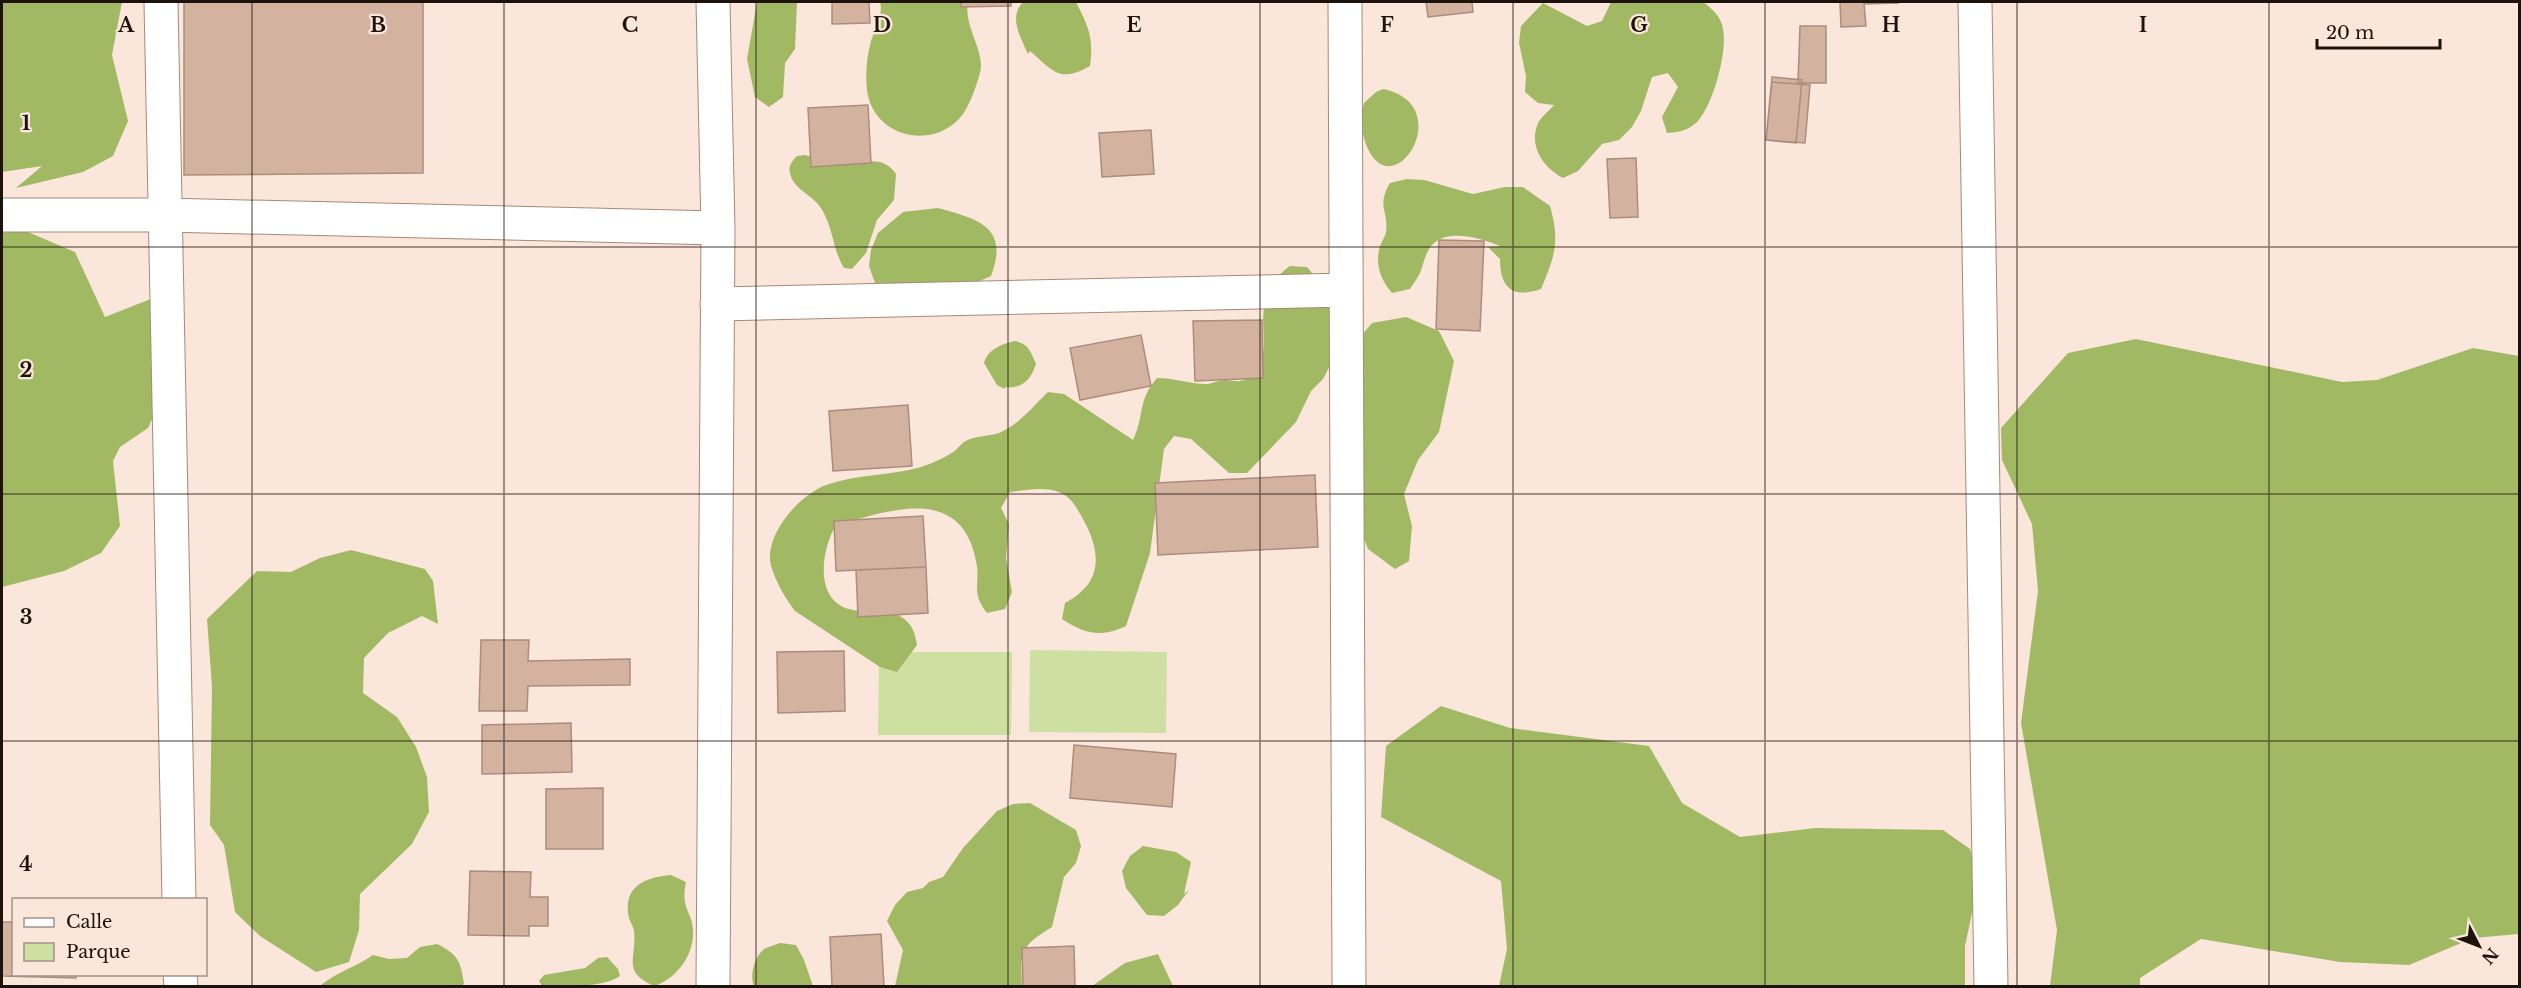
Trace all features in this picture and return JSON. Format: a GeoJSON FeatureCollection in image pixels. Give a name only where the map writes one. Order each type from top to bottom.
{"type":"FeatureCollection","features":[{"type":"Feature","properties":{"kind":"street"},"geometry":{"type":"LineString","coordinates":[[161,2],[179,898]]}},
{"type":"Feature","properties":{"kind":"street"},"geometry":{"type":"LineString","coordinates":[[713,987],[718,228],[714,2]]}},
{"type":"Feature","properties":{"kind":"street"},"geometry":{"type":"LineString","coordinates":[[1345,2],[1349,987]]}},
{"type":"Feature","properties":{"kind":"street"},"geometry":{"type":"LineString","coordinates":[[1975,2],[1990,987]]}},
{"type":"Feature","properties":{"kind":"street"},"geometry":{"type":"LineString","coordinates":[[2,215],[165,215],[718,228]]}},
{"type":"Feature","properties":{"kind":"street"},"geometry":{"type":"LineString","coordinates":[[717,304],[1346,290]]}},
{"type":"Feature","properties":{"kind":"green space"},"geometry":{"type":"Polygon","coordinates":[[[2,2],[122,2],[112,55],[128,121],[113,156],[83,172],[16,188],[42,166],[2,172],[2,2]]]}},
{"type":"Feature","properties":{"kind":"green space"},"geometry":{"type":"Polygon","coordinates":[[[757,2],[797,2],[795,49],[785,63],[783,97],[769,107],[755,97],[747,59],[757,2]]]}},
{"type":"Feature","properties":{"kind":"green space"},"geometry":{"type":"Polygon","coordinates":[[[880,2],[968,2],[969,20],[980,56],[980,73],[966,109],[959,119],[947,128],[934,134],[920,136],[906,134],[882,121],[874,110],[868,96],[866,70],[870,45],[881,13],[880,2]]]}},
{"type":"Feature","properties":{"kind":"green space"},"geometry":{"type":"Polygon","coordinates":[[[1023,2],[1076,2],[1089,32],[1090,66],[1071,74],[1058,73],[1030,51],[1028,54],[1016,21],[1016,14],[1023,2]]]}},
{"type":"Feature","properties":{"kind":"green space"},"geometry":{"type":"Polygon","coordinates":[[[1611,2],[1703,2],[1711,8],[1721,22],[1724,45],[1719,74],[1709,103],[1697,122],[1683,130],[1667,133],[1662,117],[1678,87],[1668,73],[1652,77],[1641,111],[1632,127],[1619,140],[1602,144],[1578,171],[1563,178],[1544,163],[1537,148],[1535,132],[1538,123],[1554,105],[1538,103],[1525,92],[1526,76],[1519,43],[1521,26],[1543,3],[1587,26],[1602,21],[1611,2]]]}},
{"type":"Feature","properties":{"kind":"green space"},"geometry":{"type":"Polygon","coordinates":[[[1383,89],[1405,98],[1416,113],[1418,130],[1414,146],[1404,159],[1392,166],[1379,163],[1368,149],[1362,126],[1364,103],[1383,89]]]}},
{"type":"Feature","properties":{"kind":"green space"},"geometry":{"type":"Polygon","coordinates":[[[805,155],[838,163],[870,161],[884,163],[896,174],[894,200],[877,220],[866,253],[852,269],[844,268],[822,210],[794,183],[790,170],[791,164],[797,156],[805,155]]]}},
{"type":"Feature","properties":{"kind":"green space"},"geometry":{"type":"Polygon","coordinates":[[[1407,179],[1424,180],[1473,194],[1505,187],[1523,187],[1550,206],[1555,239],[1553,257],[1541,289],[1523,293],[1510,289],[1502,277],[1500,259],[1488,247],[1500,246],[1485,240],[1457,236],[1440,239],[1433,244],[1410,289],[1392,293],[1384,282],[1378,265],[1380,246],[1386,232],[1383,204],[1390,183],[1407,179]]]}},
{"type":"Feature","properties":{"kind":"green space"},"geometry":{"type":"Polygon","coordinates":[[[938,208],[977,221],[993,235],[996,259],[991,276],[943,297],[889,295],[875,283],[869,266],[871,250],[878,233],[903,212],[938,208]]]}},
{"type":"Feature","properties":{"kind":"green space"},"geometry":{"type":"Polygon","coordinates":[[[2,221],[75,252],[105,317],[181,287],[164,393],[148,428],[120,447],[113,461],[120,526],[101,553],[64,571],[2,587],[2,221]]]}},
{"type":"Feature","properties":{"kind":"green space"},"geometry":{"type":"Polygon","coordinates":[[[1290,266],[1307,267],[1328,293],[1331,310],[1331,364],[1323,379],[1311,391],[1296,422],[1247,473],[1229,473],[1191,439],[1174,436],[1164,449],[1150,553],[1126,626],[1109,632],[1093,633],[1062,619],[1065,603],[1086,587],[1092,577],[1096,556],[1090,533],[1072,501],[1061,493],[1042,489],[1010,492],[1001,508],[1009,524],[1006,558],[1012,592],[1005,609],[987,613],[977,593],[976,561],[968,536],[955,520],[939,512],[920,508],[878,514],[836,525],[824,561],[826,587],[831,597],[840,605],[859,611],[885,611],[903,618],[909,624],[917,645],[897,672],[880,667],[795,611],[788,601],[771,566],[772,542],[785,518],[816,490],[838,481],[909,470],[932,463],[952,453],[968,440],[1006,430],[1048,392],[1064,394],[1133,440],[1146,394],[1157,378],[1206,384],[1223,380],[1240,381],[1251,377],[1258,370],[1263,350],[1263,318],[1267,295],[1276,279],[1290,266]]]}},
{"type":"Feature","properties":{"kind":"green space"},"geometry":{"type":"Polygon","coordinates":[[[1406,317],[1439,331],[1454,361],[1439,432],[1418,460],[1404,494],[1412,526],[1409,561],[1395,569],[1368,549],[1356,518],[1355,485],[1364,451],[1350,385],[1351,348],[1372,323],[1406,317]]]}},
{"type":"Feature","properties":{"kind":"green space"},"geometry":{"type":"Polygon","coordinates":[[[2136,339],[2342,382],[2377,380],[2473,348],[2519,356],[2519,934],[2473,938],[2409,965],[2340,962],[2201,939],[2140,978],[2140,986],[2050,986],[2057,930],[2021,723],[2038,591],[2032,524],[2002,460],[2001,428],[2068,353],[2136,339]]]}},
{"type":"Feature","properties":{"kind":"green space"},"geometry":{"type":"Polygon","coordinates":[[[1015,341],[1026,346],[1036,364],[1025,382],[1021,385],[1005,387],[1005,389],[997,385],[984,363],[992,351],[1015,341]]]}},
{"type":"Feature","properties":{"kind":"green space"},"geometry":{"type":"Polygon","coordinates":[[[351,550],[425,569],[433,581],[438,624],[422,616],[388,633],[364,658],[363,693],[397,717],[416,747],[427,777],[429,812],[412,844],[360,894],[359,930],[349,962],[316,972],[260,936],[235,912],[224,845],[210,825],[212,687],[207,619],[257,571],[291,572],[320,558],[351,550]]]}},
{"type":"Feature","properties":{"kind":"green space"},"geometry":{"type":"Polygon","coordinates":[[[1030,650],[1167,652],[1166,733],[1029,732],[1030,650]]]}},
{"type":"Feature","properties":{"kind":"green space"},"geometry":{"type":"Polygon","coordinates":[[[879,652],[1012,652],[1011,735],[878,735],[879,652]]]}},
{"type":"Feature","properties":{"kind":"green space"},"geometry":{"type":"Polygon","coordinates":[[[1441,706],[1510,728],[1649,746],[1682,803],[1740,837],[1815,828],[1943,830],[1970,849],[1979,880],[1965,946],[1965,986],[1499,986],[1507,949],[1501,881],[1381,817],[1386,746],[1441,706]]]}},
{"type":"Feature","properties":{"kind":"green space"},"geometry":{"type":"Polygon","coordinates":[[[1030,803],[1076,830],[1081,846],[1076,863],[1064,877],[1052,927],[1028,945],[1022,957],[1022,986],[895,986],[903,950],[887,921],[895,905],[907,892],[923,888],[929,882],[943,877],[963,848],[997,811],[1013,804],[1030,803]]]}},
{"type":"Feature","properties":{"kind":"green space"},"geometry":{"type":"Polygon","coordinates":[[[1143,846],[1176,852],[1191,862],[1184,894],[1189,890],[1178,905],[1164,916],[1147,915],[1126,888],[1122,871],[1130,856],[1143,846]]]}},
{"type":"Feature","properties":{"kind":"green space"},"geometry":{"type":"Polygon","coordinates":[[[671,875],[686,882],[685,899],[692,925],[692,941],[682,966],[662,983],[654,986],[637,975],[634,969],[634,931],[628,915],[628,903],[634,889],[639,884],[671,875]]]}},
{"type":"Feature","properties":{"kind":"green space"},"geometry":{"type":"Polygon","coordinates":[[[780,943],[796,945],[813,986],[754,986],[753,971],[759,955],[766,948],[780,943]]]}},
{"type":"Feature","properties":{"kind":"green space"},"geometry":{"type":"Polygon","coordinates":[[[437,944],[450,951],[457,960],[464,984],[461,986],[320,986],[373,955],[389,959],[407,958],[420,947],[437,944]]]}},
{"type":"Feature","properties":{"kind":"green space"},"geometry":{"type":"Polygon","coordinates":[[[1158,954],[1173,986],[1092,986],[1125,963],[1158,954]]]}},
{"type":"Feature","properties":{"kind":"green space"},"geometry":{"type":"Polygon","coordinates":[[[607,957],[618,969],[620,976],[613,980],[572,986],[542,986],[539,981],[544,975],[585,968],[598,958],[607,957]]]}},
{"type":"Feature","properties":{"kind":"building"},"geometry":{"type":"Polygon","coordinates":[[[184,2],[423,2],[423,173],[184,175],[184,2]]]}},
{"type":"Feature","properties":{"kind":"building"},"geometry":{"type":"Polygon","coordinates":[[[832,2],[869,2],[870,23],[832,24],[832,2]]]}},
{"type":"Feature","properties":{"kind":"building"},"geometry":{"type":"Polygon","coordinates":[[[961,2],[1011,2],[1011,6],[961,7],[961,2]]]}},
{"type":"Feature","properties":{"kind":"building"},"geometry":{"type":"Polygon","coordinates":[[[1426,2],[1472,2],[1473,12],[1428,17],[1426,2]]]}},
{"type":"Feature","properties":{"kind":"building"},"geometry":{"type":"Polygon","coordinates":[[[1840,2],[1898,3],[1864,4],[1866,26],[1841,27],[1840,2]]]}},
{"type":"Feature","properties":{"kind":"building"},"geometry":{"type":"Polygon","coordinates":[[[1800,26],[1826,26],[1826,83],[1798,83],[1800,26]]]}},
{"type":"Feature","properties":{"kind":"building"},"geometry":{"type":"Polygon","coordinates":[[[1772,77],[1802,80],[1796,143],[1766,140],[1772,77]]]}},
{"type":"Feature","properties":{"kind":"building"},"geometry":{"type":"Polygon","coordinates":[[[1772,82],[1810,85],[1805,143],[1766,140],[1772,82]]]}},
{"type":"Feature","properties":{"kind":"building"},"geometry":{"type":"Polygon","coordinates":[[[868,105],[871,163],[811,167],[808,108],[868,105]]]}},
{"type":"Feature","properties":{"kind":"building"},"geometry":{"type":"Polygon","coordinates":[[[1151,130],[1154,174],[1102,177],[1099,133],[1151,130]]]}},
{"type":"Feature","properties":{"kind":"building"},"geometry":{"type":"Polygon","coordinates":[[[1636,158],[1638,217],[1610,218],[1607,159],[1636,158]]]}},
{"type":"Feature","properties":{"kind":"building"},"geometry":{"type":"Polygon","coordinates":[[[1439,240],[1484,241],[1480,331],[1436,329],[1439,240]]]}},
{"type":"Feature","properties":{"kind":"building"},"geometry":{"type":"Polygon","coordinates":[[[1262,320],[1263,378],[1195,381],[1193,321],[1262,320]]]}},
{"type":"Feature","properties":{"kind":"building"},"geometry":{"type":"Polygon","coordinates":[[[1141,335],[1151,386],[1080,400],[1070,348],[1141,335]]]}},
{"type":"Feature","properties":{"kind":"building"},"geometry":{"type":"Polygon","coordinates":[[[908,405],[912,466],[833,471],[829,411],[908,405]]]}},
{"type":"Feature","properties":{"kind":"building"},"geometry":{"type":"Polygon","coordinates":[[[1315,475],[1318,547],[1158,555],[1155,483],[1315,475]]]}},
{"type":"Feature","properties":{"kind":"building"},"geometry":{"type":"Polygon","coordinates":[[[923,516],[926,567],[836,571],[834,521],[923,516]]]}},
{"type":"Feature","properties":{"kind":"building"},"geometry":{"type":"Polygon","coordinates":[[[926,567],[928,613],[858,617],[856,570],[926,567]]]}},
{"type":"Feature","properties":{"kind":"building"},"geometry":{"type":"Polygon","coordinates":[[[481,640],[529,640],[528,661],[630,659],[630,685],[528,686],[527,711],[479,711],[481,640]]]}},
{"type":"Feature","properties":{"kind":"building"},"geometry":{"type":"Polygon","coordinates":[[[844,651],[845,711],[778,713],[777,652],[844,651]]]}},
{"type":"Feature","properties":{"kind":"building"},"geometry":{"type":"Polygon","coordinates":[[[571,723],[572,772],[482,774],[482,725],[571,723]]]}},
{"type":"Feature","properties":{"kind":"building"},"geometry":{"type":"Polygon","coordinates":[[[1074,745],[1176,754],[1172,807],[1070,798],[1074,745]]]}},
{"type":"Feature","properties":{"kind":"building"},"geometry":{"type":"Polygon","coordinates":[[[603,788],[603,849],[546,849],[546,789],[603,788]]]}},
{"type":"Feature","properties":{"kind":"building"},"geometry":{"type":"Polygon","coordinates":[[[470,871],[531,872],[530,897],[548,897],[548,926],[529,926],[529,936],[468,935],[470,871]]]}},
{"type":"Feature","properties":{"kind":"building"},"geometry":{"type":"Polygon","coordinates":[[[2,922],[12,922],[12,976],[76,976],[76,978],[2,976],[2,922]]]}},
{"type":"Feature","properties":{"kind":"building"},"geometry":{"type":"Polygon","coordinates":[[[881,934],[884,986],[832,986],[830,937],[881,934]]]}},
{"type":"Feature","properties":{"kind":"building"},"geometry":{"type":"Polygon","coordinates":[[[1074,946],[1075,986],[1023,986],[1022,948],[1074,946]]]}}]}
